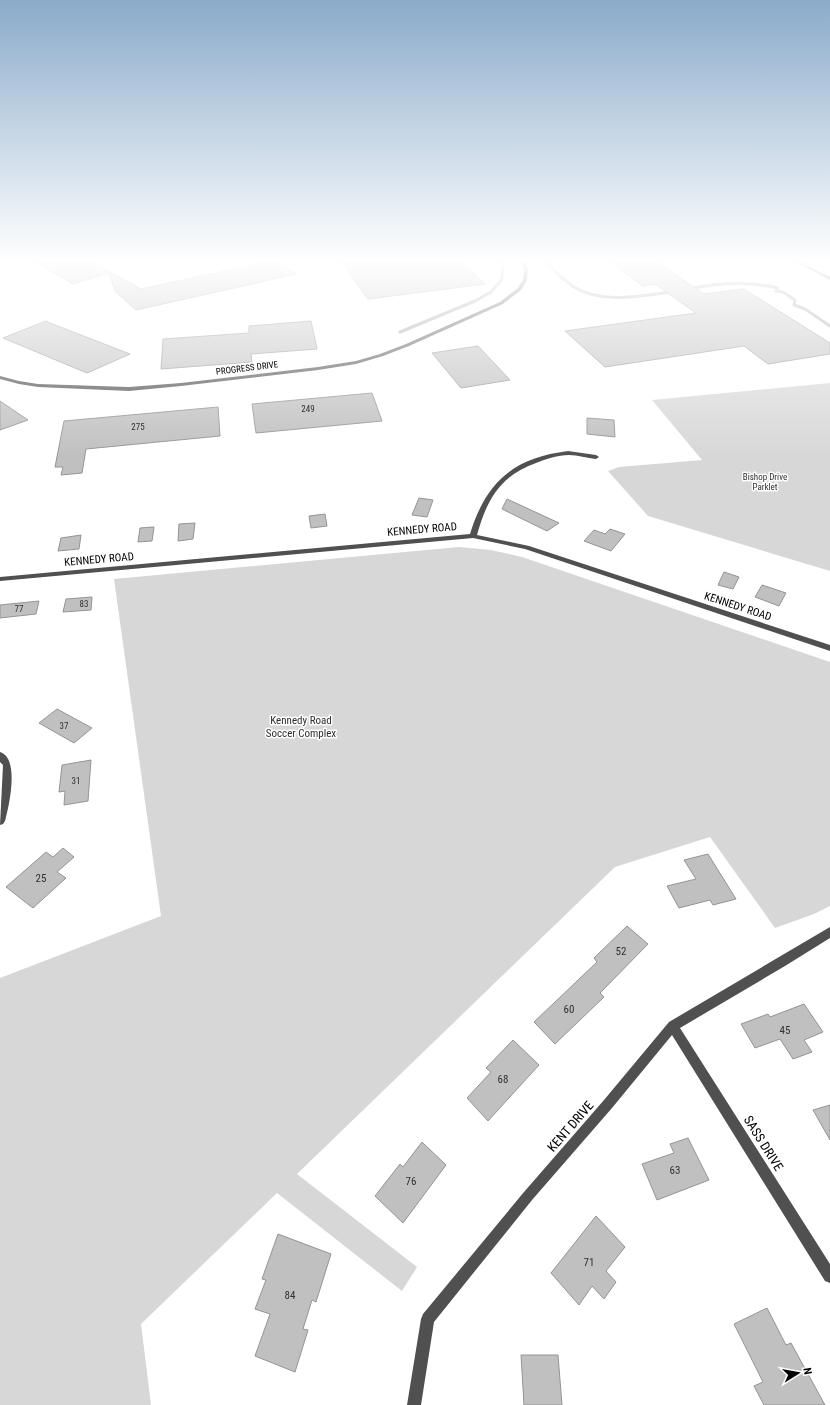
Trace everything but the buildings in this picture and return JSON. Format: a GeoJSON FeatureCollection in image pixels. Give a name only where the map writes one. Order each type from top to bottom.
{"type":"FeatureCollection","features":[{"type":"Feature","properties":{"kind":"street","name":"PROGRESS DRIVE"},"geometry":{"type":"LineString","coordinates":[[0,377],[43,387],[128,389],[347,364],[392,351],[453,326]]}},
{"type":"Feature","properties":{"kind":"street"},"geometry":{"type":"LineString","coordinates":[[473,536],[477,522],[491,492],[503,478],[522,465],[544,458],[568,453],[596,456]]}},
{"type":"Feature","properties":{"kind":"street","name":"KENNEDY ROAD"},"geometry":{"type":"LineString","coordinates":[[0,579],[473,536],[526,547],[830,648]]}},
{"type":"Feature","properties":{"kind":"street"},"geometry":{"type":"LineString","coordinates":[[0,755],[7,765],[5,803],[0,820]]}},
{"type":"Feature","properties":{"kind":"street","name":"KENT DRIVE"},"geometry":{"type":"LineString","coordinates":[[414,1405],[428,1318],[528,1196],[673,1026],[781,963],[830,932]]}},
{"type":"Feature","properties":{"kind":"street","name":"SASS DRIVE"},"geometry":{"type":"LineString","coordinates":[[673,1026],[830,1276]]}},
{"type":"Feature","properties":{"kind":"green space","name":"Bishop Drive Parklet"},"geometry":{"type":"Polygon","coordinates":[[[830,383],[830,571],[648,516],[608,471],[619,467],[702,460],[652,400],[830,383]]]}},
{"type":"Feature","properties":{"kind":"green space","name":"Kennedy Road Soccer Complex"},"geometry":{"type":"Polygon","coordinates":[[[459,547],[491,550],[522,557],[830,662],[830,906],[814,914],[775,928],[710,837],[615,867],[297,1174],[417,1267],[402,1291],[277,1193],[141,1324],[151,1405],[0,1405],[0,978],[161,916],[114,579],[459,547]]]}},
{"type":"Feature","properties":{"kind":"waterway"},"geometry":{"type":"LineString","coordinates":[[400,332],[416,326]]}}]}
